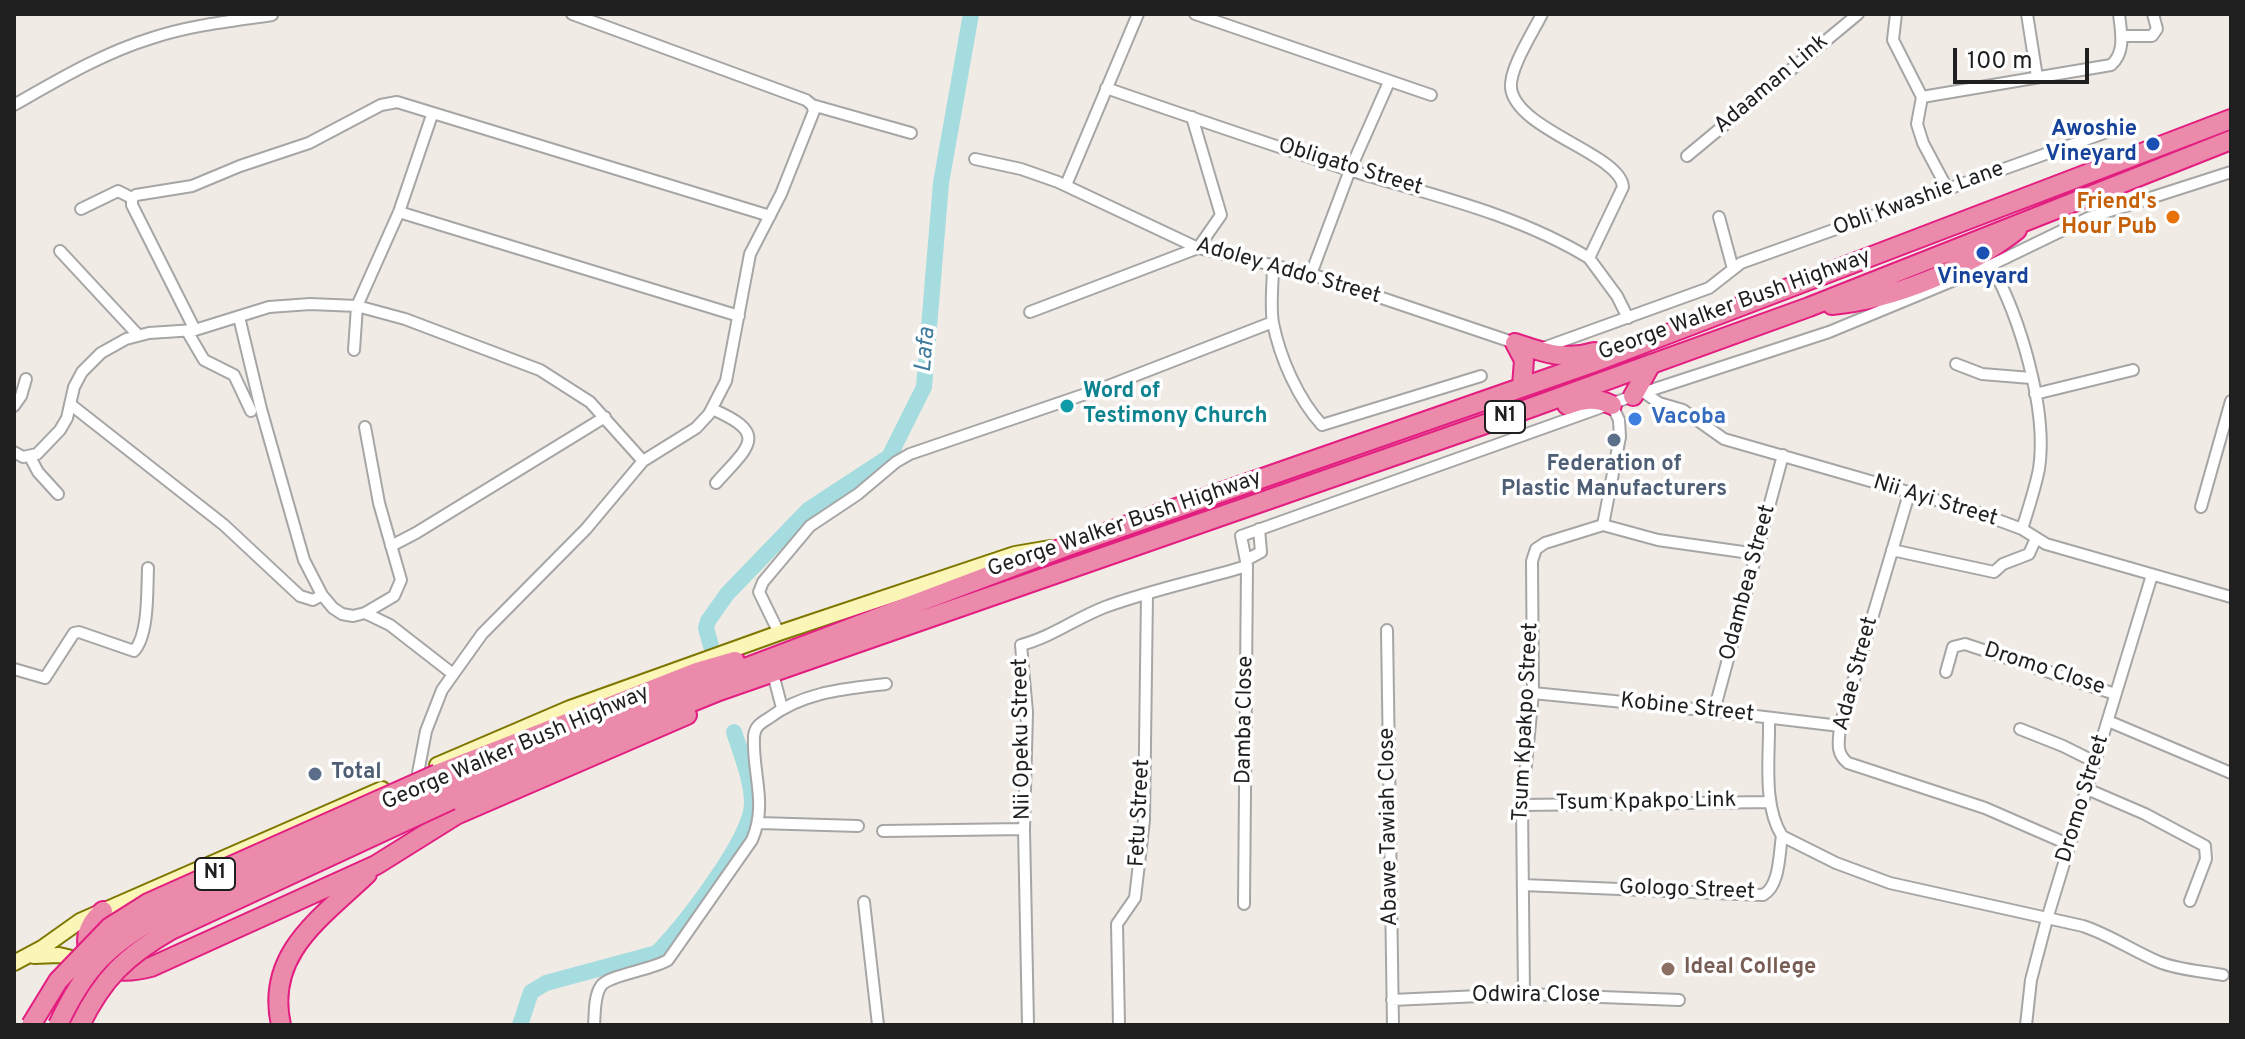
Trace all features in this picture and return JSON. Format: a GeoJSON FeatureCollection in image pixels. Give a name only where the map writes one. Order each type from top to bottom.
{"type":"FeatureCollection","features":[{"type":"Feature","properties":{"kind":"highway","name":"George Walker Bush Highway"},"geometry":{"type":"LineString","coordinates":[[58,1025],[85,977],[101,957],[127,934],[162,915],[445,787],[668,697],[1065,547],[1332,456],[1733,310],[2231,119]]}},
{"type":"Feature","properties":{"kind":"highway","name":"George Walker Bush Highway"},"geometry":{"type":"LineString","coordinates":[[80,1025],[99,990],[136,950],[445,787],[1494,421],[1809,307],[2231,140]]}},
{"type":"Feature","properties":{"kind":"highway"},"geometry":{"type":"LineString","coordinates":[[1515,343],[1571,357],[1588,354],[1702,314],[1733,310]]}},
{"type":"Feature","properties":{"kind":"highway"},"geometry":{"type":"LineString","coordinates":[[1515,343],[1524,360],[1522,386]]}},
{"type":"Feature","properties":{"kind":"highway"},"geometry":{"type":"LineString","coordinates":[[1639,395],[1651,364]]}},
{"type":"Feature","properties":{"kind":"highway"},"geometry":{"type":"LineString","coordinates":[[1494,421],[1522,421],[1585,399],[1598,399],[1612,405]]}},
{"type":"Feature","properties":{"kind":"highway"},"geometry":{"type":"LineString","coordinates":[[103,911],[91,922],[86,932],[91,963],[107,970],[133,972],[151,967],[376,865],[456,815],[723,700],[765,676]]}},
{"type":"Feature","properties":{"kind":"highway","name":"N1"},"geometry":{"type":"LineString","coordinates":[[31,1025],[58,981],[110,927],[148,903],[445,787]]}},
{"type":"Feature","properties":{"kind":"highway"},"geometry":{"type":"LineString","coordinates":[[281,1025],[277,1004],[284,966],[295,946],[301,936],[376,865]]}},
{"type":"Feature","properties":{"kind":"street"},"geometry":{"type":"LineString","coordinates":[[572,14],[806,100],[812,105],[911,133]]}},
{"type":"Feature","properties":{"kind":"street"},"geometry":{"type":"LineString","coordinates":[[1066,185],[1138,14]]}},
{"type":"Feature","properties":{"kind":"street"},"geometry":{"type":"LineString","coordinates":[[1195,14],[1431,95]]}},
{"type":"Feature","properties":{"kind":"street"},"geometry":{"type":"LineString","coordinates":[[1542,14],[1513,72],[1511,90],[1523,109],[1560,138],[1612,167],[1623,179],[1623,187],[1589,258],[1617,296],[1628,318]]}},
{"type":"Feature","properties":{"kind":"street","name":"Adaaman Link"},"geometry":{"type":"LineString","coordinates":[[1687,156],[1858,14]]}},
{"type":"Feature","properties":{"kind":"street"},"geometry":{"type":"LineString","coordinates":[[1896,14],[1893,40],[1922,97],[1917,124],[1923,143],[1948,190]]}},
{"type":"Feature","properties":{"kind":"street"},"geometry":{"type":"LineString","coordinates":[[2027,14],[2037,77]]}},
{"type":"Feature","properties":{"kind":"street"},"geometry":{"type":"LineString","coordinates":[[1922,97],[2111,65],[2118,58],[2121,36],[2119,14]]}},
{"type":"Feature","properties":{"kind":"street"},"geometry":{"type":"LineString","coordinates":[[2121,36],[2152,36],[2157,29],[2153,14]]}},
{"type":"Feature","properties":{"kind":"street"},"geometry":{"type":"LineString","coordinates":[[14,105],[72,72],[148,39],[206,25],[272,15]]}},
{"type":"Feature","properties":{"kind":"street"},"geometry":{"type":"LineString","coordinates":[[1311,274],[1350,170],[1389,82]]}},
{"type":"Feature","properties":{"kind":"street","name":"Obligato Street"},"geometry":{"type":"LineString","coordinates":[[1106,88],[1350,170],[1457,201],[1559,240],[1589,258]]}},
{"type":"Feature","properties":{"kind":"street"},"geometry":{"type":"LineString","coordinates":[[132,198],[192,186],[309,143],[389,102],[397,102],[770,216]]}},
{"type":"Feature","properties":{"kind":"street"},"geometry":{"type":"LineString","coordinates":[[418,773],[433,710],[453,674],[482,634],[586,529],[643,461],[696,428],[712,409],[726,381],[750,254],[770,216],[814,111],[812,105]]}},
{"type":"Feature","properties":{"kind":"street"},"geometry":{"type":"LineString","coordinates":[[354,350],[357,306],[399,212],[432,115]]}},
{"type":"Feature","properties":{"kind":"street"},"geometry":{"type":"LineString","coordinates":[[1030,312],[1198,248],[1221,215],[1192,117]]}},
{"type":"Feature","properties":{"kind":"street","name":"Obli Kwashie Lane"},"geometry":{"type":"LineString","coordinates":[[1733,269],[1741,263],[2107,132]]}},
{"type":"Feature","properties":{"kind":"street","name":"Adoley Addo Street"},"geometry":{"type":"LineString","coordinates":[[975,159],[1021,169],[1066,185],[1198,248],[1311,274],[1515,343]]}},
{"type":"Feature","properties":{"kind":"street"},"geometry":{"type":"LineString","coordinates":[[1247,563],[1261,552],[1259,529],[1639,395],[1829,332],[1991,265],[2088,218],[2231,172]]}},
{"type":"Feature","properties":{"kind":"street"},"geometry":{"type":"LineString","coordinates":[[81,209],[118,191],[132,198]]}},
{"type":"Feature","properties":{"kind":"street"},"geometry":{"type":"LineString","coordinates":[[132,198],[132,205],[204,360],[234,375],[251,411]]}},
{"type":"Feature","properties":{"kind":"street"},"geometry":{"type":"LineString","coordinates":[[399,212],[739,316]]}},
{"type":"Feature","properties":{"kind":"street"},"geometry":{"type":"LineString","coordinates":[[1537,350],[1709,288],[1724,279],[1733,269],[1719,217]]}},
{"type":"Feature","properties":{"kind":"street"},"geometry":{"type":"LineString","coordinates":[[60,251],[138,335]]}},
{"type":"Feature","properties":{"kind":"street"},"geometry":{"type":"LineString","coordinates":[[1273,265],[1273,322],[1294,383],[1307,409],[1322,425],[1481,376]]}},
{"type":"Feature","properties":{"kind":"street"},"geometry":{"type":"LineString","coordinates":[[1991,265],[2006,292],[2035,394],[2041,433],[2039,469],[2022,529]]}},
{"type":"Feature","properties":{"kind":"street"},"geometry":{"type":"LineString","coordinates":[[14,452],[23,457],[37,454],[60,430],[67,418],[74,387],[82,372],[101,353],[138,335],[191,331],[288,305],[357,306],[405,319],[517,359],[566,386],[605,417],[643,461]]}},
{"type":"Feature","properties":{"kind":"street"},"geometry":{"type":"LineString","coordinates":[[239,317],[292,525],[304,560],[322,595],[342,614],[353,616],[365,613],[394,596],[401,580],[379,503],[365,427]]}},
{"type":"Feature","properties":{"kind":"street"},"geometry":{"type":"LineString","coordinates":[[779,633],[759,592],[763,582],[810,526],[858,494],[896,462],[910,454],[1103,388],[1273,322]]}},
{"type":"Feature","properties":{"kind":"street"},"geometry":{"type":"LineString","coordinates":[[1956,364],[1982,374],[2031,378]]}},
{"type":"Feature","properties":{"kind":"street"},"geometry":{"type":"LineString","coordinates":[[2035,394],[2133,370]]}},
{"type":"Feature","properties":{"kind":"street"},"geometry":{"type":"LineString","coordinates":[[14,406],[26,379]]}},
{"type":"Feature","properties":{"kind":"street","name":"Nii Ayi Street"},"geometry":{"type":"LineString","coordinates":[[1639,395],[1683,410],[1724,439],[1971,510],[2022,529],[2046,544],[2231,597]]}},
{"type":"Feature","properties":{"kind":"street"},"geometry":{"type":"LineString","coordinates":[[2201,507],[2231,401]]}},
{"type":"Feature","properties":{"kind":"street"},"geometry":{"type":"LineString","coordinates":[[70,404],[224,525],[300,596],[313,600],[322,595]]}},
{"type":"Feature","properties":{"kind":"street"},"geometry":{"type":"LineString","coordinates":[[1612,405],[1619,420],[1620,437],[1603,525],[1658,540],[1757,554]]}},
{"type":"Feature","properties":{"kind":"street"},"geometry":{"type":"LineString","coordinates":[[712,409],[743,424],[748,440],[746,449],[716,483]]}},
{"type":"Feature","properties":{"kind":"street"},"geometry":{"type":"LineString","coordinates":[[391,546],[605,417]]}},
{"type":"Feature","properties":{"kind":"street","name":"Odambea Street"},"geometry":{"type":"LineString","coordinates":[[1714,711],[1783,455]]}},
{"type":"Feature","properties":{"kind":"street"},"geometry":{"type":"LineString","coordinates":[[30,457],[38,472],[58,494]]}},
{"type":"Feature","properties":{"kind":"street","name":"Adae Street"},"geometry":{"type":"LineString","coordinates":[[1909,494],[1840,726],[1838,748],[1841,757],[1848,763],[1985,808],[2070,845]]}},
{"type":"Feature","properties":{"kind":"street","name":"Tsum Kpakpo Street"},"geometry":{"type":"LineString","coordinates":[[1524,994],[1522,805],[1533,693],[1532,561],[1536,549],[1545,543],[1603,525]]}},
{"type":"Feature","properties":{"kind":"street","name":"Damba Close"},"geometry":{"type":"LineString","coordinates":[[1244,904],[1247,563],[1241,536],[1259,529]]}},
{"type":"Feature","properties":{"kind":"street"},"geometry":{"type":"LineString","coordinates":[[1892,550],[1994,572],[2003,564],[2029,554],[2036,538]]}},
{"type":"Feature","properties":{"kind":"street","name":"George Walker Bush Highway"},"geometry":{"type":"LineString","coordinates":[[20,960],[80,921],[570,708],[779,633],[1015,554],[1065,547]]}},
{"type":"Feature","properties":{"kind":"street","name":"Nii Opeku Street"},"geometry":{"type":"LineString","coordinates":[[1028,1025],[1024,829],[1027,712],[1021,645],[1045,637],[1081,616],[1247,563]]}},
{"type":"Feature","properties":{"kind":"street"},"geometry":{"type":"LineString","coordinates":[[14,669],[45,678],[74,633],[137,650],[144,622],[148,568]]}},
{"type":"Feature","properties":{"kind":"street","name":"Dromo Street"},"geometry":{"type":"LineString","coordinates":[[2026,1025],[2031,980],[2047,919],[2152,575]]}},
{"type":"Feature","properties":{"kind":"street","name":"Fetu Street"},"geometry":{"type":"LineString","coordinates":[[1119,1025],[1117,924],[1135,898],[1144,820],[1147,594]]}},
{"type":"Feature","properties":{"kind":"street"},"geometry":{"type":"LineString","coordinates":[[365,613],[390,625],[453,674]]}},
{"type":"Feature","properties":{"kind":"street","name":"Abawe Tawiah Close"},"geometry":{"type":"LineString","coordinates":[[1387,630],[1393,1025]]}},
{"type":"Feature","properties":{"kind":"street","name":"Dromo Close"},"geometry":{"type":"LineString","coordinates":[[1946,672],[1953,647],[1965,644],[2115,694]]}},
{"type":"Feature","properties":{"kind":"street"},"geometry":{"type":"LineString","coordinates":[[765,676],[782,708]]}},
{"type":"Feature","properties":{"kind":"street"},"geometry":{"type":"LineString","coordinates":[[594,1025],[602,984],[651,969],[668,960],[752,840],[759,823],[754,731],[758,725],[782,708],[824,692],[886,684]]}},
{"type":"Feature","properties":{"kind":"street","name":"Kobine Street"},"geometry":{"type":"LineString","coordinates":[[1533,693],[1840,726]]}},
{"type":"Feature","properties":{"kind":"street"},"geometry":{"type":"LineString","coordinates":[[1769,719],[1770,802],[1775,825],[1782,836],[1865,875],[2083,926],[2110,936],[2158,962],[2223,975]]}},
{"type":"Feature","properties":{"kind":"street"},"geometry":{"type":"LineString","coordinates":[[2108,721],[2231,773]]}},
{"type":"Feature","properties":{"kind":"street"},"geometry":{"type":"LineString","coordinates":[[2020,729],[2095,762]]}},
{"type":"Feature","properties":{"kind":"street"},"geometry":{"type":"LineString","coordinates":[[2087,789],[2145,814],[2205,846],[2206,859],[2190,901]]}},
{"type":"Feature","properties":{"kind":"street","name":"Tsum Kpakpo Link"},"geometry":{"type":"LineString","coordinates":[[1522,805],[1770,802]]}},
{"type":"Feature","properties":{"kind":"street"},"geometry":{"type":"LineString","coordinates":[[759,823],[858,826]]}},
{"type":"Feature","properties":{"kind":"street"},"geometry":{"type":"LineString","coordinates":[[883,831],[1024,829]]}},
{"type":"Feature","properties":{"kind":"street","name":"Gologo Street"},"geometry":{"type":"LineString","coordinates":[[1523,885],[1763,895],[1772,889],[1782,836]]}},
{"type":"Feature","properties":{"kind":"street"},"geometry":{"type":"LineString","coordinates":[[864,902],[878,1025]]}},
{"type":"Feature","properties":{"kind":"street"},"geometry":{"type":"LineString","coordinates":[[20,960],[59,955],[91,963]]}},
{"type":"Feature","properties":{"kind":"street","name":"Odwira Close"},"geometry":{"type":"LineString","coordinates":[[1392,1000],[1524,994],[1679,1000]]}},
{"type":"Feature","properties":{"kind":"waterway","name":"Lafa"},"geometry":{"type":"LineString","coordinates":[[711,646],[706,628],[708,621],[727,594],[808,510],[889,457],[924,387],[941,183],[971,14]]}},
{"type":"Feature","properties":{"kind":"waterway"},"geometry":{"type":"LineString","coordinates":[[520,1025],[531,992],[546,983],[657,953],[714,882],[740,839],[752,804],[748,776],[734,732]]}},
{"type":"Feature","properties":{"kind":"place","name":"Awoshie Vineyard"},"geometry":{"type":"Point","coordinates":[2153,144]}},
{"type":"Feature","properties":{"kind":"place","name":"Friend's Hour Pub"},"geometry":{"type":"Point","coordinates":[2173,217]}},
{"type":"Feature","properties":{"kind":"place","name":"Vineyard"},"geometry":{"type":"Point","coordinates":[1983,253]}},
{"type":"Feature","properties":{"kind":"place","name":"Word of Testimony Church"},"geometry":{"type":"Point","coordinates":[1067,406]}},
{"type":"Feature","properties":{"kind":"place","name":"Vacoba"},"geometry":{"type":"Point","coordinates":[1635,419]}},
{"type":"Feature","properties":{"kind":"place","name":"Federation of Plastic Manufacturers"},"geometry":{"type":"Point","coordinates":[1614,440]}},
{"type":"Feature","properties":{"kind":"place","name":"Total"},"geometry":{"type":"Point","coordinates":[315,774]}},
{"type":"Feature","properties":{"kind":"place","name":"Ideal College"},"geometry":{"type":"Point","coordinates":[1668,969]}}]}
